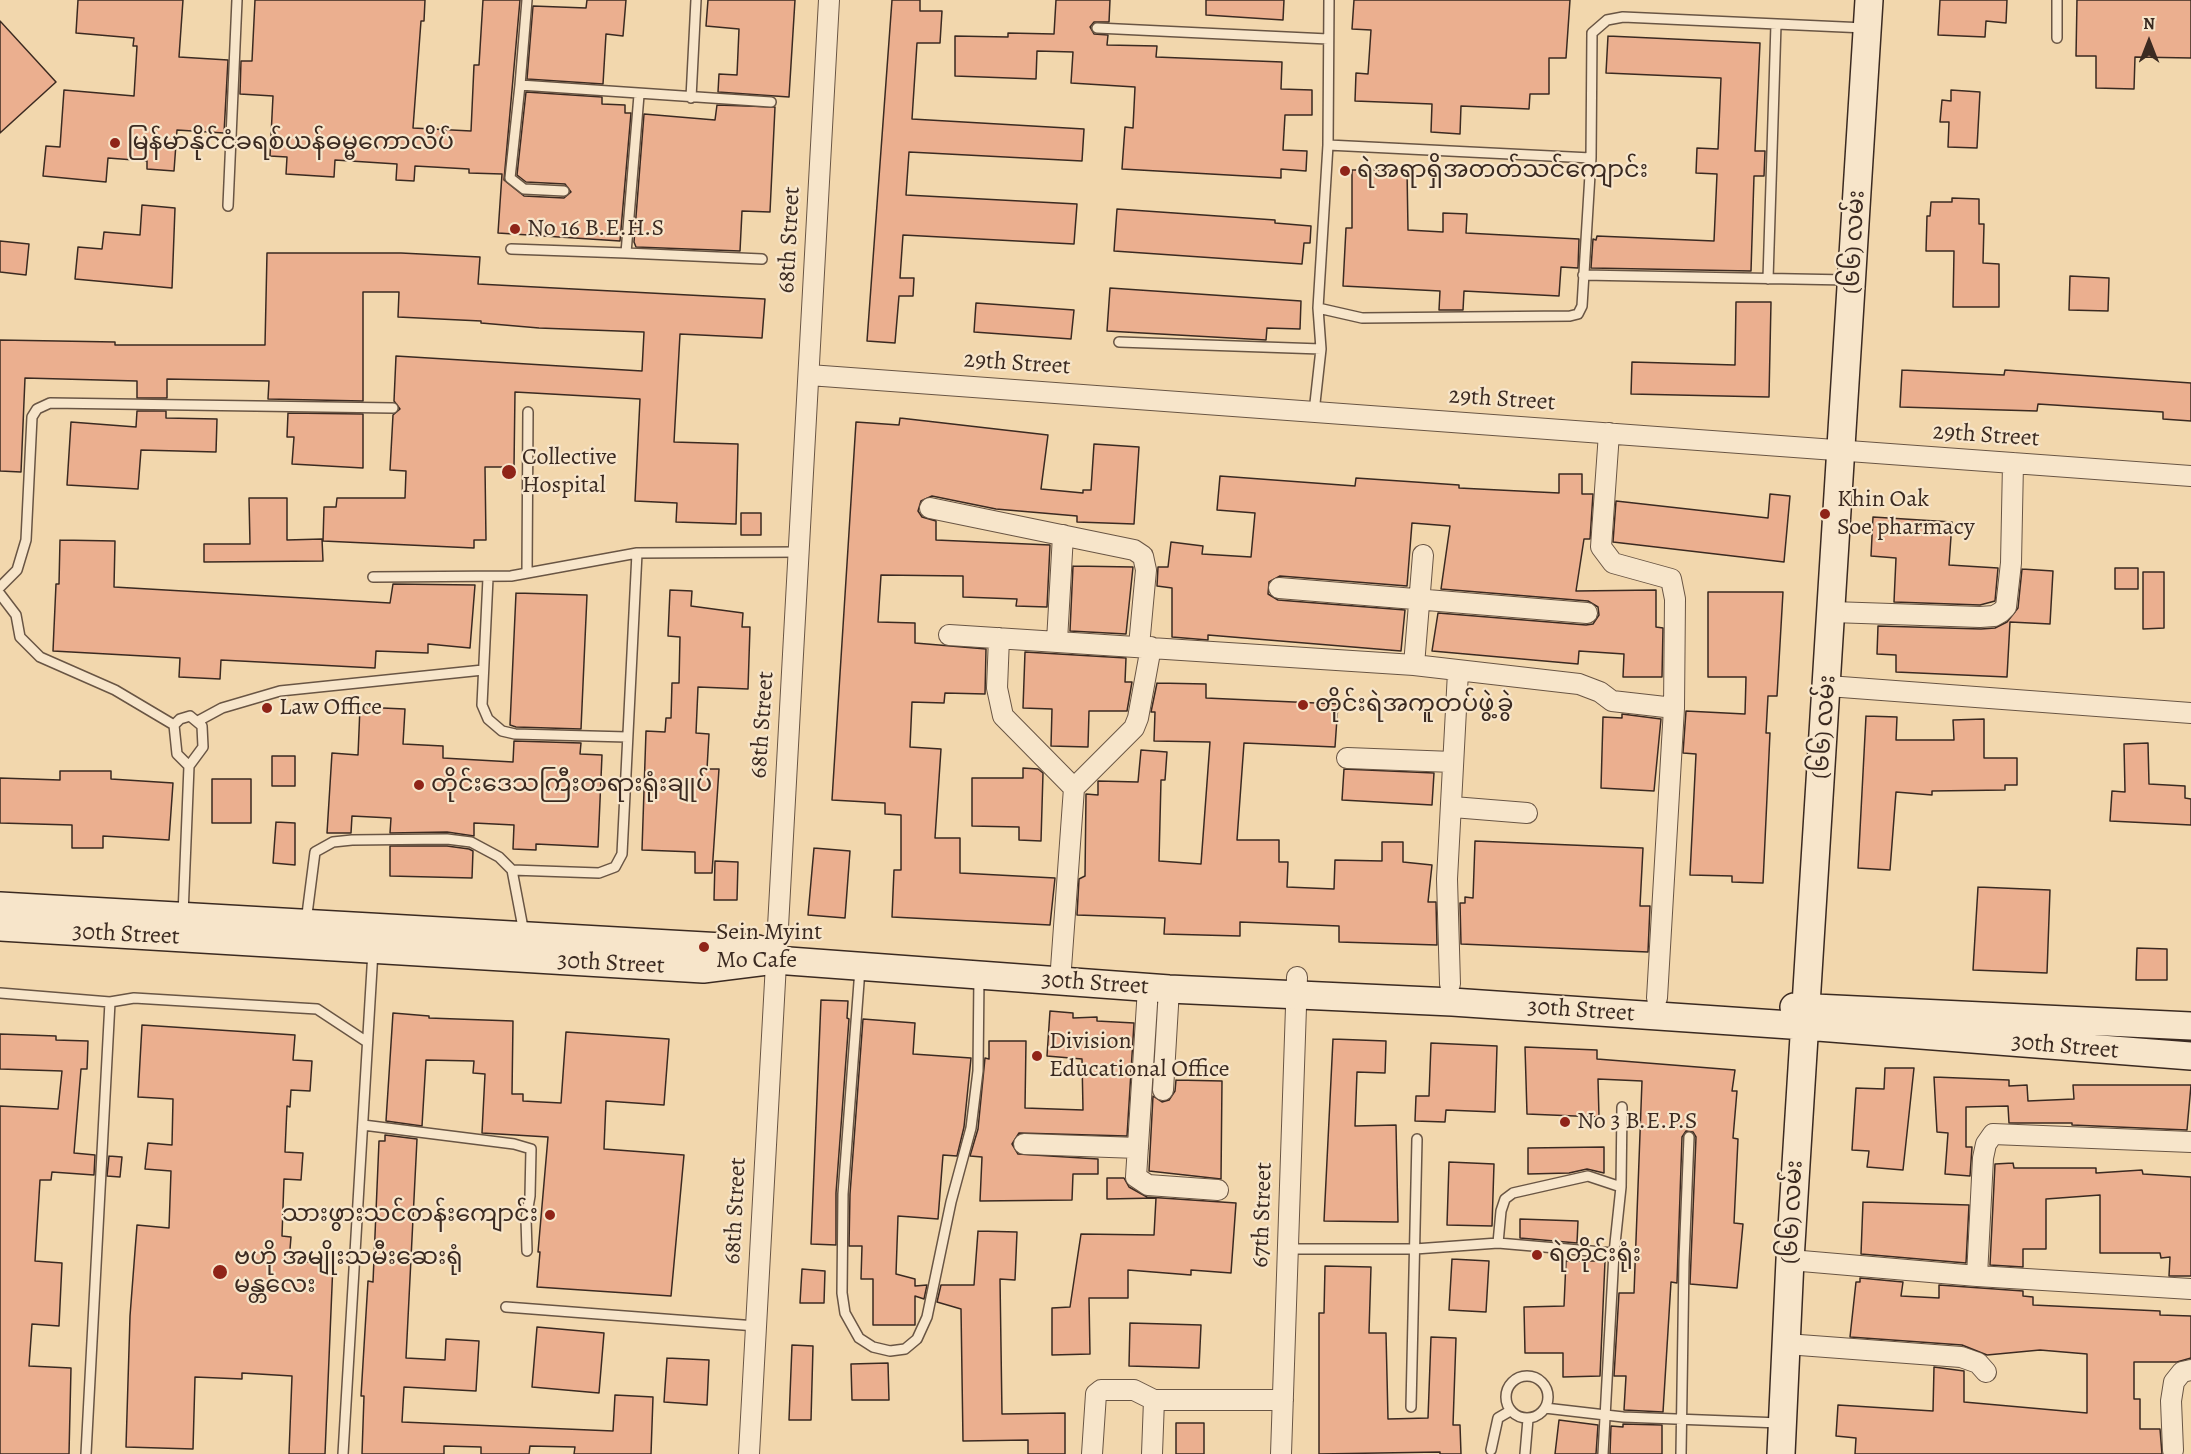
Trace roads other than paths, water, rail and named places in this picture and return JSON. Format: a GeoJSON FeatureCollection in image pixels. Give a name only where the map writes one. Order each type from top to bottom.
{"type":"FeatureCollection","features":[{"type":"Feature","properties":{"kind":"main road","name":"(၆၆) လမ်း"},"geometry":{"type":"LineString","coordinates":[[1781,1454],[1790,1260],[1828,686],[1869,0]]}},
{"type":"Feature","properties":{"kind":"main road","name":"30th Street"},"geometry":{"type":"LineString","coordinates":[[0,906],[182,926],[374,939],[615,953],[775,955],[1061,974],[1297,986],[1452,1002],[1805,1017],[2191,1026]]}},
{"type":"Feature","properties":{"kind":"main road","name":"30th Street"},"geometry":{"type":"LineString","coordinates":[[0,927],[182,926]]}},
{"type":"Feature","properties":{"kind":"main road","name":"30th Street"},"geometry":{"type":"LineString","coordinates":[[775,955],[860,967],[979,968]]}},
{"type":"Feature","properties":{"kind":"main road","name":"30th Street"},"geometry":{"type":"LineString","coordinates":[[1061,974],[1158,988],[1450,984],[1657,998],[1805,1017],[2123,1052],[2191,1056]]}},
{"type":"Feature","properties":{"kind":"main road"},"geometry":{"type":"LineString","coordinates":[[2123,1052],[2126,1023]]}},
{"type":"Feature","properties":{"kind":"street","name":"68th Street"},"geometry":{"type":"LineString","coordinates":[[749,1454],[829,0]]}},
{"type":"Feature","properties":{"kind":"street","name":"29th Street"},"geometry":{"type":"LineString","coordinates":[[809,375],[2191,476]]}},
{"type":"Feature","properties":{"kind":"street"},"geometry":{"type":"LineString","coordinates":[[1608,433],[1601,547],[1613,563],[1671,579],[1675,599],[1674,708],[1657,998]]}},
{"type":"Feature","properties":{"kind":"street"},"geometry":{"type":"LineString","coordinates":[[1832,612],[1980,617],[1994,616],[2001,612],[2006,607],[2011,563],[2013,463]]}},
{"type":"Feature","properties":{"kind":"street"},"geometry":{"type":"LineString","coordinates":[[930,508],[1134,550],[1143,556],[1146,570],[1145,646],[1138,718],[1134,728],[1074,788],[1061,974]]}},
{"type":"Feature","properties":{"kind":"street"},"geometry":{"type":"LineString","coordinates":[[1057,641],[1063,535]]}},
{"type":"Feature","properties":{"kind":"street"},"geometry":{"type":"LineString","coordinates":[[1414,665],[1424,555]]}},
{"type":"Feature","properties":{"kind":"street"},"geometry":{"type":"LineString","coordinates":[[1279,588],[1587,613]]}},
{"type":"Feature","properties":{"kind":"street"},"geometry":{"type":"LineString","coordinates":[[949,635],[1414,665],[1458,672],[1579,684],[1599,692],[1612,701],[1674,708]]}},
{"type":"Feature","properties":{"kind":"street"},"geometry":{"type":"LineString","coordinates":[[999,638],[997,688],[1004,716],[1074,788]]}},
{"type":"Feature","properties":{"kind":"street"},"geometry":{"type":"LineString","coordinates":[[1450,984],[1447,879],[1453,807],[1458,672]]}},
{"type":"Feature","properties":{"kind":"street"},"geometry":{"type":"LineString","coordinates":[[1828,686],[2191,713]]}},
{"type":"Feature","properties":{"kind":"street"},"geometry":{"type":"LineString","coordinates":[[1347,758],[1453,762]]}},
{"type":"Feature","properties":{"kind":"street"},"geometry":{"type":"LineString","coordinates":[[1453,807],[1527,813]]}},
{"type":"Feature","properties":{"kind":"street","name":"67th Street"},"geometry":{"type":"LineString","coordinates":[[1281,1454],[1297,986]]}},
{"type":"Feature","properties":{"kind":"street"},"geometry":{"type":"LineString","coordinates":[[1158,988],[1163,1090]]}},
{"type":"Feature","properties":{"kind":"street"},"geometry":{"type":"LineString","coordinates":[[1158,988],[1137,1148],[1136,1177],[1142,1183],[1218,1190]]}},
{"type":"Feature","properties":{"kind":"street"},"geometry":{"type":"LineString","coordinates":[[1977,1276],[1983,1158],[1986,1144],[1993,1134],[2191,1142]]}},
{"type":"Feature","properties":{"kind":"street"},"geometry":{"type":"LineString","coordinates":[[1024,1144],[1137,1148]]}},
{"type":"Feature","properties":{"kind":"street"},"geometry":{"type":"LineString","coordinates":[[1790,1260],[1977,1276],[2191,1289]]}},
{"type":"Feature","properties":{"kind":"street"},"geometry":{"type":"LineString","coordinates":[[1786,1344],[1961,1356],[1978,1363],[1986,1372]]}},
{"type":"Feature","properties":{"kind":"street"},"geometry":{"type":"LineString","coordinates":[[2173,1450],[2174,1382],[2182,1372],[2191,1370]]}},
{"type":"Feature","properties":{"kind":"street"},"geometry":{"type":"LineString","coordinates":[[1092,1454],[1094,1404],[1096,1394],[1101,1390],[1134,1390],[1154,1400],[1283,1400]]}},
{"type":"Feature","properties":{"kind":"street"},"geometry":{"type":"LineString","coordinates":[[1152,1454],[1154,1400]]}},
{"type":"Feature","properties":{"kind":"lane"},"geometry":{"type":"LineString","coordinates":[[228,206],[237,0]]}},
{"type":"Feature","properties":{"kind":"lane"},"geometry":{"type":"LineString","coordinates":[[527,0],[510,178],[524,189],[564,191]]}},
{"type":"Feature","properties":{"kind":"lane"},"geometry":{"type":"LineString","coordinates":[[691,98],[696,0]]}},
{"type":"Feature","properties":{"kind":"lane"},"geometry":{"type":"LineString","coordinates":[[1314,412],[1321,349],[1318,308],[1328,145],[1329,0]]}},
{"type":"Feature","properties":{"kind":"lane"},"geometry":{"type":"LineString","coordinates":[[2057,38],[2058,0]]}},
{"type":"Feature","properties":{"kind":"lane"},"geometry":{"type":"LineString","coordinates":[[1318,308],[1362,318],[1570,316],[1578,314],[1582,306],[1591,158],[1592,33],[1599,24],[1623,17],[1867,28]]}},
{"type":"Feature","properties":{"kind":"lane"},"geometry":{"type":"LineString","coordinates":[[1768,279],[1776,24]]}},
{"type":"Feature","properties":{"kind":"lane"},"geometry":{"type":"LineString","coordinates":[[1096,28],[1328,39]]}},
{"type":"Feature","properties":{"kind":"lane"},"geometry":{"type":"LineString","coordinates":[[520,85],[639,95],[771,102]]}},
{"type":"Feature","properties":{"kind":"lane"},"geometry":{"type":"LineString","coordinates":[[626,253],[639,95]]}},
{"type":"Feature","properties":{"kind":"lane"},"geometry":{"type":"LineString","coordinates":[[1328,145],[1591,158]]}},
{"type":"Feature","properties":{"kind":"lane"},"geometry":{"type":"LineString","coordinates":[[511,249],[762,259]]}},
{"type":"Feature","properties":{"kind":"lane"},"geometry":{"type":"LineString","coordinates":[[1583,275],[1852,280]]}},
{"type":"Feature","properties":{"kind":"lane"},"geometry":{"type":"LineString","coordinates":[[1119,342],[1321,349]]}},
{"type":"Feature","properties":{"kind":"lane"},"geometry":{"type":"LineString","coordinates":[[0,587],[17,570],[26,540],[32,417],[37,409],[50,403],[393,408]]}},
{"type":"Feature","properties":{"kind":"lane"},"geometry":{"type":"LineString","coordinates":[[527,573],[528,412]]}},
{"type":"Feature","properties":{"kind":"lane"},"geometry":{"type":"LineString","coordinates":[[373,577],[488,578],[637,553],[800,552]]}},
{"type":"Feature","properties":{"kind":"lane"},"geometry":{"type":"LineString","coordinates":[[512,870],[599,873],[615,867],[622,854],[637,553]]}},
{"type":"Feature","properties":{"kind":"lane"},"geometry":{"type":"LineString","coordinates":[[488,578],[482,705],[488,719],[502,731],[515,734],[627,737]]}},
{"type":"Feature","properties":{"kind":"lane"},"geometry":{"type":"LineString","coordinates":[[0,594],[15,615],[20,637],[40,657],[115,690],[174,725]]}},
{"type":"Feature","properties":{"kind":"lane"},"geometry":{"type":"LineString","coordinates":[[198,721],[222,708],[280,691],[483,670]]}},
{"type":"Feature","properties":{"kind":"lane"},"geometry":{"type":"LineString","coordinates":[[174,725],[180,719],[190,716],[198,721],[203,734],[203,747],[189,766],[182,926]]}},
{"type":"Feature","properties":{"kind":"lane"},"geometry":{"type":"LineString","coordinates":[[174,725],[177,754],[189,766]]}},
{"type":"Feature","properties":{"kind":"lane"},"geometry":{"type":"LineString","coordinates":[[304,934],[315,852],[333,842],[352,840],[447,839],[471,842],[499,857],[512,870],[526,948]]}},
{"type":"Feature","properties":{"kind":"lane"},"geometry":{"type":"LineString","coordinates":[[343,1454],[374,939]]}},
{"type":"Feature","properties":{"kind":"lane"},"geometry":{"type":"LineString","coordinates":[[860,967],[843,1194],[842,1293],[845,1313],[860,1338],[873,1347],[890,1351],[905,1349],[917,1339],[927,1317],[951,1202],[971,1128],[978,1071],[979,968]]}},
{"type":"Feature","properties":{"kind":"lane"},"geometry":{"type":"LineString","coordinates":[[0,993],[110,1002],[134,998],[317,1010],[367,1042]]}},
{"type":"Feature","properties":{"kind":"lane"},"geometry":{"type":"LineString","coordinates":[[86,1454],[110,1002]]}},
{"type":"Feature","properties":{"kind":"lane"},"geometry":{"type":"LineString","coordinates":[[1603,1454],[1614,1253],[1621,1187],[1622,1107]]}},
{"type":"Feature","properties":{"kind":"lane"},"geometry":{"type":"LineString","coordinates":[[363,1125],[514,1143],[531,1149],[530,1196],[526,1219],[527,1251]]}},
{"type":"Feature","properties":{"kind":"lane"},"geometry":{"type":"LineString","coordinates":[[1681,1454],[1689,1137]]}},
{"type":"Feature","properties":{"kind":"lane"},"geometry":{"type":"LineString","coordinates":[[1411,1407],[1417,1139]]}},
{"type":"Feature","properties":{"kind":"lane"},"geometry":{"type":"LineString","coordinates":[[1498,1243],[1501,1211],[1505,1199],[1513,1193],[1588,1176],[1621,1187]]}},
{"type":"Feature","properties":{"kind":"lane"},"geometry":{"type":"LineString","coordinates":[[1288,1250],[1414,1250],[1498,1243],[1614,1253]]}},
{"type":"Feature","properties":{"kind":"lane"},"geometry":{"type":"LineString","coordinates":[[506,1307],[756,1326]]}},
{"type":"Feature","properties":{"kind":"lane"},"geometry":{"type":"LineString","coordinates":[[1530,1376],[1539,1380],[1546,1388],[1548,1398],[1545,1408],[1538,1415],[1528,1419],[1518,1417],[1510,1411],[1505,1402],[1506,1392],[1511,1383],[1519,1377],[1530,1376]]}},
{"type":"Feature","properties":{"kind":"lane"},"geometry":{"type":"LineString","coordinates":[[1545,1408],[1623,1417],[1782,1424]]}},
{"type":"Feature","properties":{"kind":"lane"},"geometry":{"type":"LineString","coordinates":[[1491,1450],[1498,1418],[1510,1411]]}},
{"type":"Feature","properties":{"kind":"lane"},"geometry":{"type":"LineString","coordinates":[[1525,1454],[1528,1419]]}},
{"type":"Feature","properties":{"kind":"place","name":"မြန်မာနိုင်ငံခရစ်ယန်ဓမ္မကောလိပ်"},"geometry":{"type":"Point","coordinates":[115,143]}},
{"type":"Feature","properties":{"kind":"place","name":"ရဲအရာရှိအတတ်သင်ကျောင်း"},"geometry":{"type":"Point","coordinates":[1345,171]}},
{"type":"Feature","properties":{"kind":"place","name":"No 16 B.E.H.S"},"geometry":{"type":"Point","coordinates":[515,229]}},
{"type":"Feature","properties":{"kind":"place","name":"Collective Hospital"},"geometry":{"type":"Point","coordinates":[509,472]}},
{"type":"Feature","properties":{"kind":"place","name":"Khin Oak Soe pharmacy"},"geometry":{"type":"Point","coordinates":[1825,514]}},
{"type":"Feature","properties":{"kind":"place","name":"တိုင်းရဲအကူတပ်ဖွဲ့ခွဲ"},"geometry":{"type":"Point","coordinates":[1303,705]}},
{"type":"Feature","properties":{"kind":"place","name":"Law Office"},"geometry":{"type":"Point","coordinates":[267,708]}},
{"type":"Feature","properties":{"kind":"place","name":"တိုင်းဒေသကြီးတရားရုံးချုပ်"},"geometry":{"type":"Point","coordinates":[419,785]}},
{"type":"Feature","properties":{"kind":"place","name":"Sein Myint Mo Cafe"},"geometry":{"type":"Point","coordinates":[704,947]}},
{"type":"Feature","properties":{"kind":"place","name":"Division Educational Office"},"geometry":{"type":"Point","coordinates":[1037,1056]}},
{"type":"Feature","properties":{"kind":"place","name":"No 3 B.E.P.S"},"geometry":{"type":"Point","coordinates":[1565,1122]}},
{"type":"Feature","properties":{"kind":"place","name":"သားဖွားသင်တန်းကျောင်း"},"geometry":{"type":"Point","coordinates":[550,1215]}},
{"type":"Feature","properties":{"kind":"place","name":"ရဲတိုင်းရုံး"},"geometry":{"type":"Point","coordinates":[1537,1255]}},
{"type":"Feature","properties":{"kind":"place","name":"ဗဟို အမျိုးသမီးဆေးရုံ မန္တလေး"},"geometry":{"type":"Point","coordinates":[220,1272]}}]}
